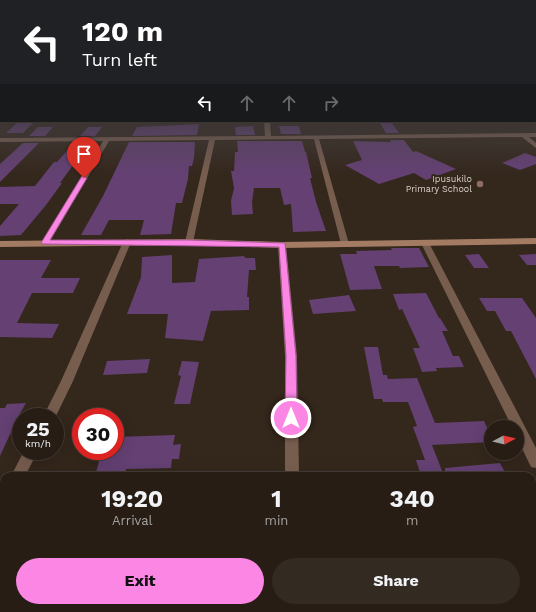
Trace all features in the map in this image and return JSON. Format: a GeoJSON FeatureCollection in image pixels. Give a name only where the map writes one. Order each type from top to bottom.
{"type":"FeatureCollection","features":[{"type":"Feature","properties":{"kind":"street"},"geometry":{"type":"LineString","coordinates":[[267,122],[268,137]]}},
{"type":"Feature","properties":{"kind":"street"},"geometry":{"type":"LineString","coordinates":[[523,135],[536,146]]}},
{"type":"Feature","properties":{"kind":"street"},"geometry":{"type":"LineString","coordinates":[[0,145],[3,140],[536,135]]}},
{"type":"Feature","properties":{"kind":"street"},"geometry":{"type":"LineString","coordinates":[[316,137],[345,244]]}},
{"type":"Feature","properties":{"kind":"street"},"geometry":{"type":"LineString","coordinates":[[189,242],[212,138]]}},
{"type":"Feature","properties":{"kind":"street"},"geometry":{"type":"LineString","coordinates":[[45,243],[107,139]]}},
{"type":"Feature","properties":{"kind":"street"},"geometry":{"type":"LineString","coordinates":[[0,244],[127,242],[345,244],[536,241]]}},
{"type":"Feature","properties":{"kind":"street"},"geometry":{"type":"LineString","coordinates":[[53,408],[70,374],[127,242]]}},
{"type":"Feature","properties":{"kind":"street"},"geometry":{"type":"LineString","coordinates":[[425,243],[536,462]]}},
{"type":"Feature","properties":{"kind":"street"},"geometry":{"type":"LineString","coordinates":[[282,244],[291,356],[292,472]]}},
{"type":"Feature","properties":{"kind":"street"},"geometry":{"type":"LineString","coordinates":[[20,472],[26,460]]}},
{"type":"Feature","properties":{"kind":"building"},"geometry":{"type":"Polygon","coordinates":[[[18,122],[34,122],[23,133],[6,133],[18,122]]]}},
{"type":"Feature","properties":{"kind":"building"},"geometry":{"type":"Polygon","coordinates":[[[380,123],[392,123],[399,133],[386,133],[380,123]]]}},
{"type":"Feature","properties":{"kind":"building"},"geometry":{"type":"Polygon","coordinates":[[[199,124],[197,135],[132,136],[137,127],[199,124]]]}},
{"type":"Feature","properties":{"kind":"building"},"geometry":{"type":"Polygon","coordinates":[[[253,126],[255,135],[236,135],[235,127],[253,126]]]}},
{"type":"Feature","properties":{"kind":"building"},"geometry":{"type":"Polygon","coordinates":[[[279,126],[299,126],[301,134],[281,134],[279,126]]]}},
{"type":"Feature","properties":{"kind":"building"},"geometry":{"type":"Polygon","coordinates":[[[38,127],[53,127],[45,136],[29,136],[38,127]]]}},
{"type":"Feature","properties":{"kind":"building"},"geometry":{"type":"Polygon","coordinates":[[[88,127],[102,127],[95,136],[80,136],[88,127]]]}},
{"type":"Feature","properties":{"kind":"building"},"geometry":{"type":"Polygon","coordinates":[[[390,140],[404,140],[413,152],[416,151],[456,169],[426,180],[414,173],[379,184],[345,165],[362,160],[353,141],[391,142],[390,140]]]}},
{"type":"Feature","properties":{"kind":"building"},"geometry":{"type":"Polygon","coordinates":[[[237,141],[302,141],[312,178],[310,178],[316,202],[326,231],[293,232],[291,204],[284,205],[280,188],[254,188],[252,202],[253,214],[232,215],[231,201],[234,188],[231,171],[234,171],[235,152],[238,152],[237,141]]]}},
{"type":"Feature","properties":{"kind":"building"},"geometry":{"type":"Polygon","coordinates":[[[129,142],[195,142],[192,166],[189,166],[188,179],[182,203],[176,203],[171,234],[140,235],[144,220],[109,220],[101,235],[81,235],[103,196],[129,142]]]}},
{"type":"Feature","properties":{"kind":"building"},"geometry":{"type":"Polygon","coordinates":[[[23,143],[39,143],[0,182],[0,164],[23,143]]]}},
{"type":"Feature","properties":{"kind":"building"},"geometry":{"type":"Polygon","coordinates":[[[74,143],[89,143],[79,154],[81,154],[46,205],[21,235],[0,236],[0,226],[19,204],[0,204],[0,187],[35,186],[54,162],[57,162],[74,143]]]}},
{"type":"Feature","properties":{"kind":"building"},"geometry":{"type":"Polygon","coordinates":[[[525,153],[536,157],[536,164],[520,170],[502,163],[525,153]]]}},
{"type":"Feature","properties":{"kind":"building"},"geometry":{"type":"Polygon","coordinates":[[[391,248],[419,248],[429,267],[400,268],[399,266],[374,266],[382,289],[350,290],[340,254],[357,254],[356,251],[392,250],[391,248]]]}},
{"type":"Feature","properties":{"kind":"building"},"geometry":{"type":"Polygon","coordinates":[[[479,254],[489,268],[474,268],[465,255],[479,254]]]}},
{"type":"Feature","properties":{"kind":"building"},"geometry":{"type":"Polygon","coordinates":[[[536,254],[536,265],[527,265],[519,255],[536,254]]]}},
{"type":"Feature","properties":{"kind":"building"},"geometry":{"type":"Polygon","coordinates":[[[172,255],[172,283],[195,282],[199,259],[244,256],[245,258],[255,258],[256,270],[249,270],[247,297],[249,297],[249,310],[211,311],[203,341],[165,338],[168,314],[127,314],[141,277],[142,257],[172,255]]]}},
{"type":"Feature","properties":{"kind":"building"},"geometry":{"type":"Polygon","coordinates":[[[0,260],[51,260],[41,278],[80,278],[73,293],[32,293],[17,323],[59,324],[52,338],[0,337],[0,260]]]}},
{"type":"Feature","properties":{"kind":"building"},"geometry":{"type":"Polygon","coordinates":[[[426,293],[439,318],[448,331],[442,331],[453,356],[459,356],[464,367],[436,368],[437,371],[422,372],[413,348],[420,348],[402,309],[399,310],[393,294],[426,293]]]}},
{"type":"Feature","properties":{"kind":"building"},"geometry":{"type":"Polygon","coordinates":[[[349,295],[356,311],[313,314],[309,300],[349,295]]]}},
{"type":"Feature","properties":{"kind":"building"},"geometry":{"type":"Polygon","coordinates":[[[479,298],[522,298],[536,318],[536,379],[511,331],[506,331],[495,311],[487,311],[479,298]]]}},
{"type":"Feature","properties":{"kind":"building"},"geometry":{"type":"Polygon","coordinates":[[[364,347],[378,347],[383,375],[387,375],[388,379],[417,378],[435,423],[484,421],[484,442],[432,445],[442,472],[420,472],[416,460],[425,460],[413,427],[417,426],[408,402],[383,402],[382,399],[374,399],[364,347]]]}},
{"type":"Feature","properties":{"kind":"building"},"geometry":{"type":"Polygon","coordinates":[[[150,359],[147,373],[103,375],[107,361],[150,359]]]}},
{"type":"Feature","properties":{"kind":"building"},"geometry":{"type":"Polygon","coordinates":[[[182,361],[199,362],[190,404],[174,404],[181,376],[178,375],[182,361]]]}},
{"type":"Feature","properties":{"kind":"building"},"geometry":{"type":"Polygon","coordinates":[[[26,403],[23,408],[12,408],[12,430],[0,456],[0,408],[5,408],[7,404],[26,403]]]}},
{"type":"Feature","properties":{"kind":"building"},"geometry":{"type":"Polygon","coordinates":[[[175,435],[173,445],[181,444],[179,459],[172,459],[171,468],[126,469],[126,472],[96,472],[99,460],[124,460],[124,437],[175,435]]]}},
{"type":"Feature","properties":{"kind":"building"},"geometry":{"type":"Polygon","coordinates":[[[500,463],[505,472],[445,472],[445,468],[500,463]]]}},
{"type":"Feature","properties":{"kind":"place","name":"Ipusukilo Primary School"},"geometry":{"type":"Point","coordinates":[480,184]}},
{"type":"Feature","properties":{"kind":"route"},"geometry":{"type":"LineString","coordinates":[[84,178],[45,243],[189,242],[282,244],[291,356],[291,418]]}}]}
